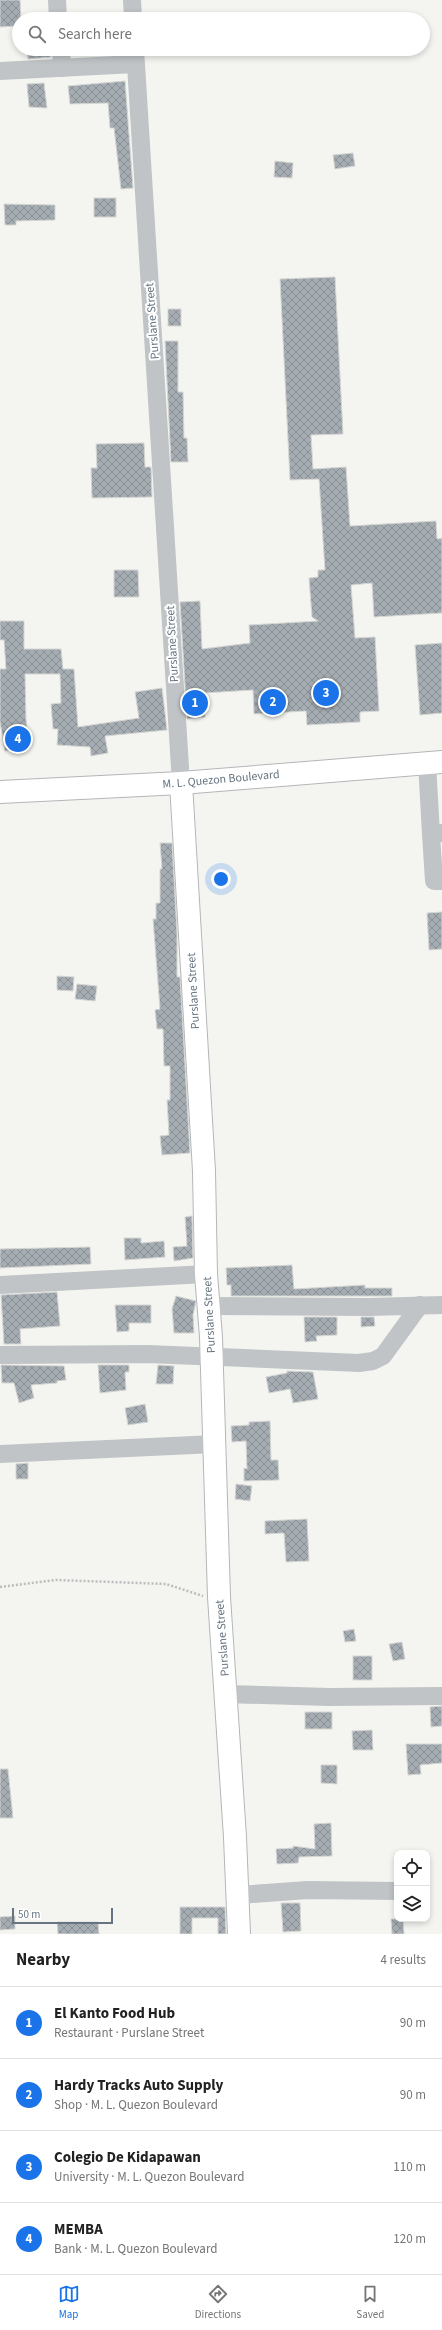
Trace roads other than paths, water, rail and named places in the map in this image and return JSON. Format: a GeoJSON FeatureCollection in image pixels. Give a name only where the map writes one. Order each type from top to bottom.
{"type":"FeatureCollection","features":[{"type":"Feature","properties":{"kind":"main road","name":"M. L. Quezon Boulevard"},"geometry":{"type":"LineString","coordinates":[[0,792],[181,783],[434,762]]}},
{"type":"Feature","properties":{"kind":"main road","name":"Purslane Street"},"geometry":{"type":"LineString","coordinates":[[181,783],[204,1171],[206,1274],[210,1306],[219,1597],[238,1895],[239,1934]]}},
{"type":"Feature","properties":{"kind":"street"},"geometry":{"type":"LineString","coordinates":[[57,0],[58,12]]}},
{"type":"Feature","properties":{"kind":"street"},"geometry":{"type":"LineString","coordinates":[[132,0],[133,12]]}},
{"type":"Feature","properties":{"kind":"street"},"geometry":{"type":"LineString","coordinates":[[61,56],[62,68]]}},
{"type":"Feature","properties":{"kind":"street"},"geometry":{"type":"LineString","coordinates":[[0,71],[62,68],[135,56]]}},
{"type":"Feature","properties":{"kind":"street","name":"Purslane Street"},"geometry":{"type":"LineString","coordinates":[[135,56],[181,783]]}},
{"type":"Feature","properties":{"kind":"street"},"geometry":{"type":"LineString","coordinates":[[434,762],[437,834],[434,881],[442,881]]}},
{"type":"Feature","properties":{"kind":"street"},"geometry":{"type":"LineString","coordinates":[[0,1285],[206,1274]]}},
{"type":"Feature","properties":{"kind":"street"},"geometry":{"type":"LineString","coordinates":[[210,1306],[442,1305]]}},
{"type":"Feature","properties":{"kind":"street"},"geometry":{"type":"LineString","coordinates":[[0,1355],[81,1353],[358,1364],[373,1361],[383,1356],[391,1348],[420,1306]]}},
{"type":"Feature","properties":{"kind":"street"},"geometry":{"type":"LineString","coordinates":[[0,1454],[215,1444]]}},
{"type":"Feature","properties":{"kind":"street"},"geometry":{"type":"LineString","coordinates":[[226,1694],[329,1697],[442,1696]]}},
{"type":"Feature","properties":{"kind":"street"},"geometry":{"type":"LineString","coordinates":[[238,1895],[308,1890],[394,1891]]}},
{"type":"Feature","properties":{"kind":"place","name":"Colegio De Kidapawan"},"geometry":{"type":"Point","coordinates":[326,693]}},
{"type":"Feature","properties":{"kind":"place","name":"Hardy Tracks Auto Supply"},"geometry":{"type":"Point","coordinates":[273,702]}},
{"type":"Feature","properties":{"kind":"place","name":"El Kanto Food Hub"},"geometry":{"type":"Point","coordinates":[195,703]}},
{"type":"Feature","properties":{"kind":"place","name":"MEMBA"},"geometry":{"type":"Point","coordinates":[18,739]}}]}
